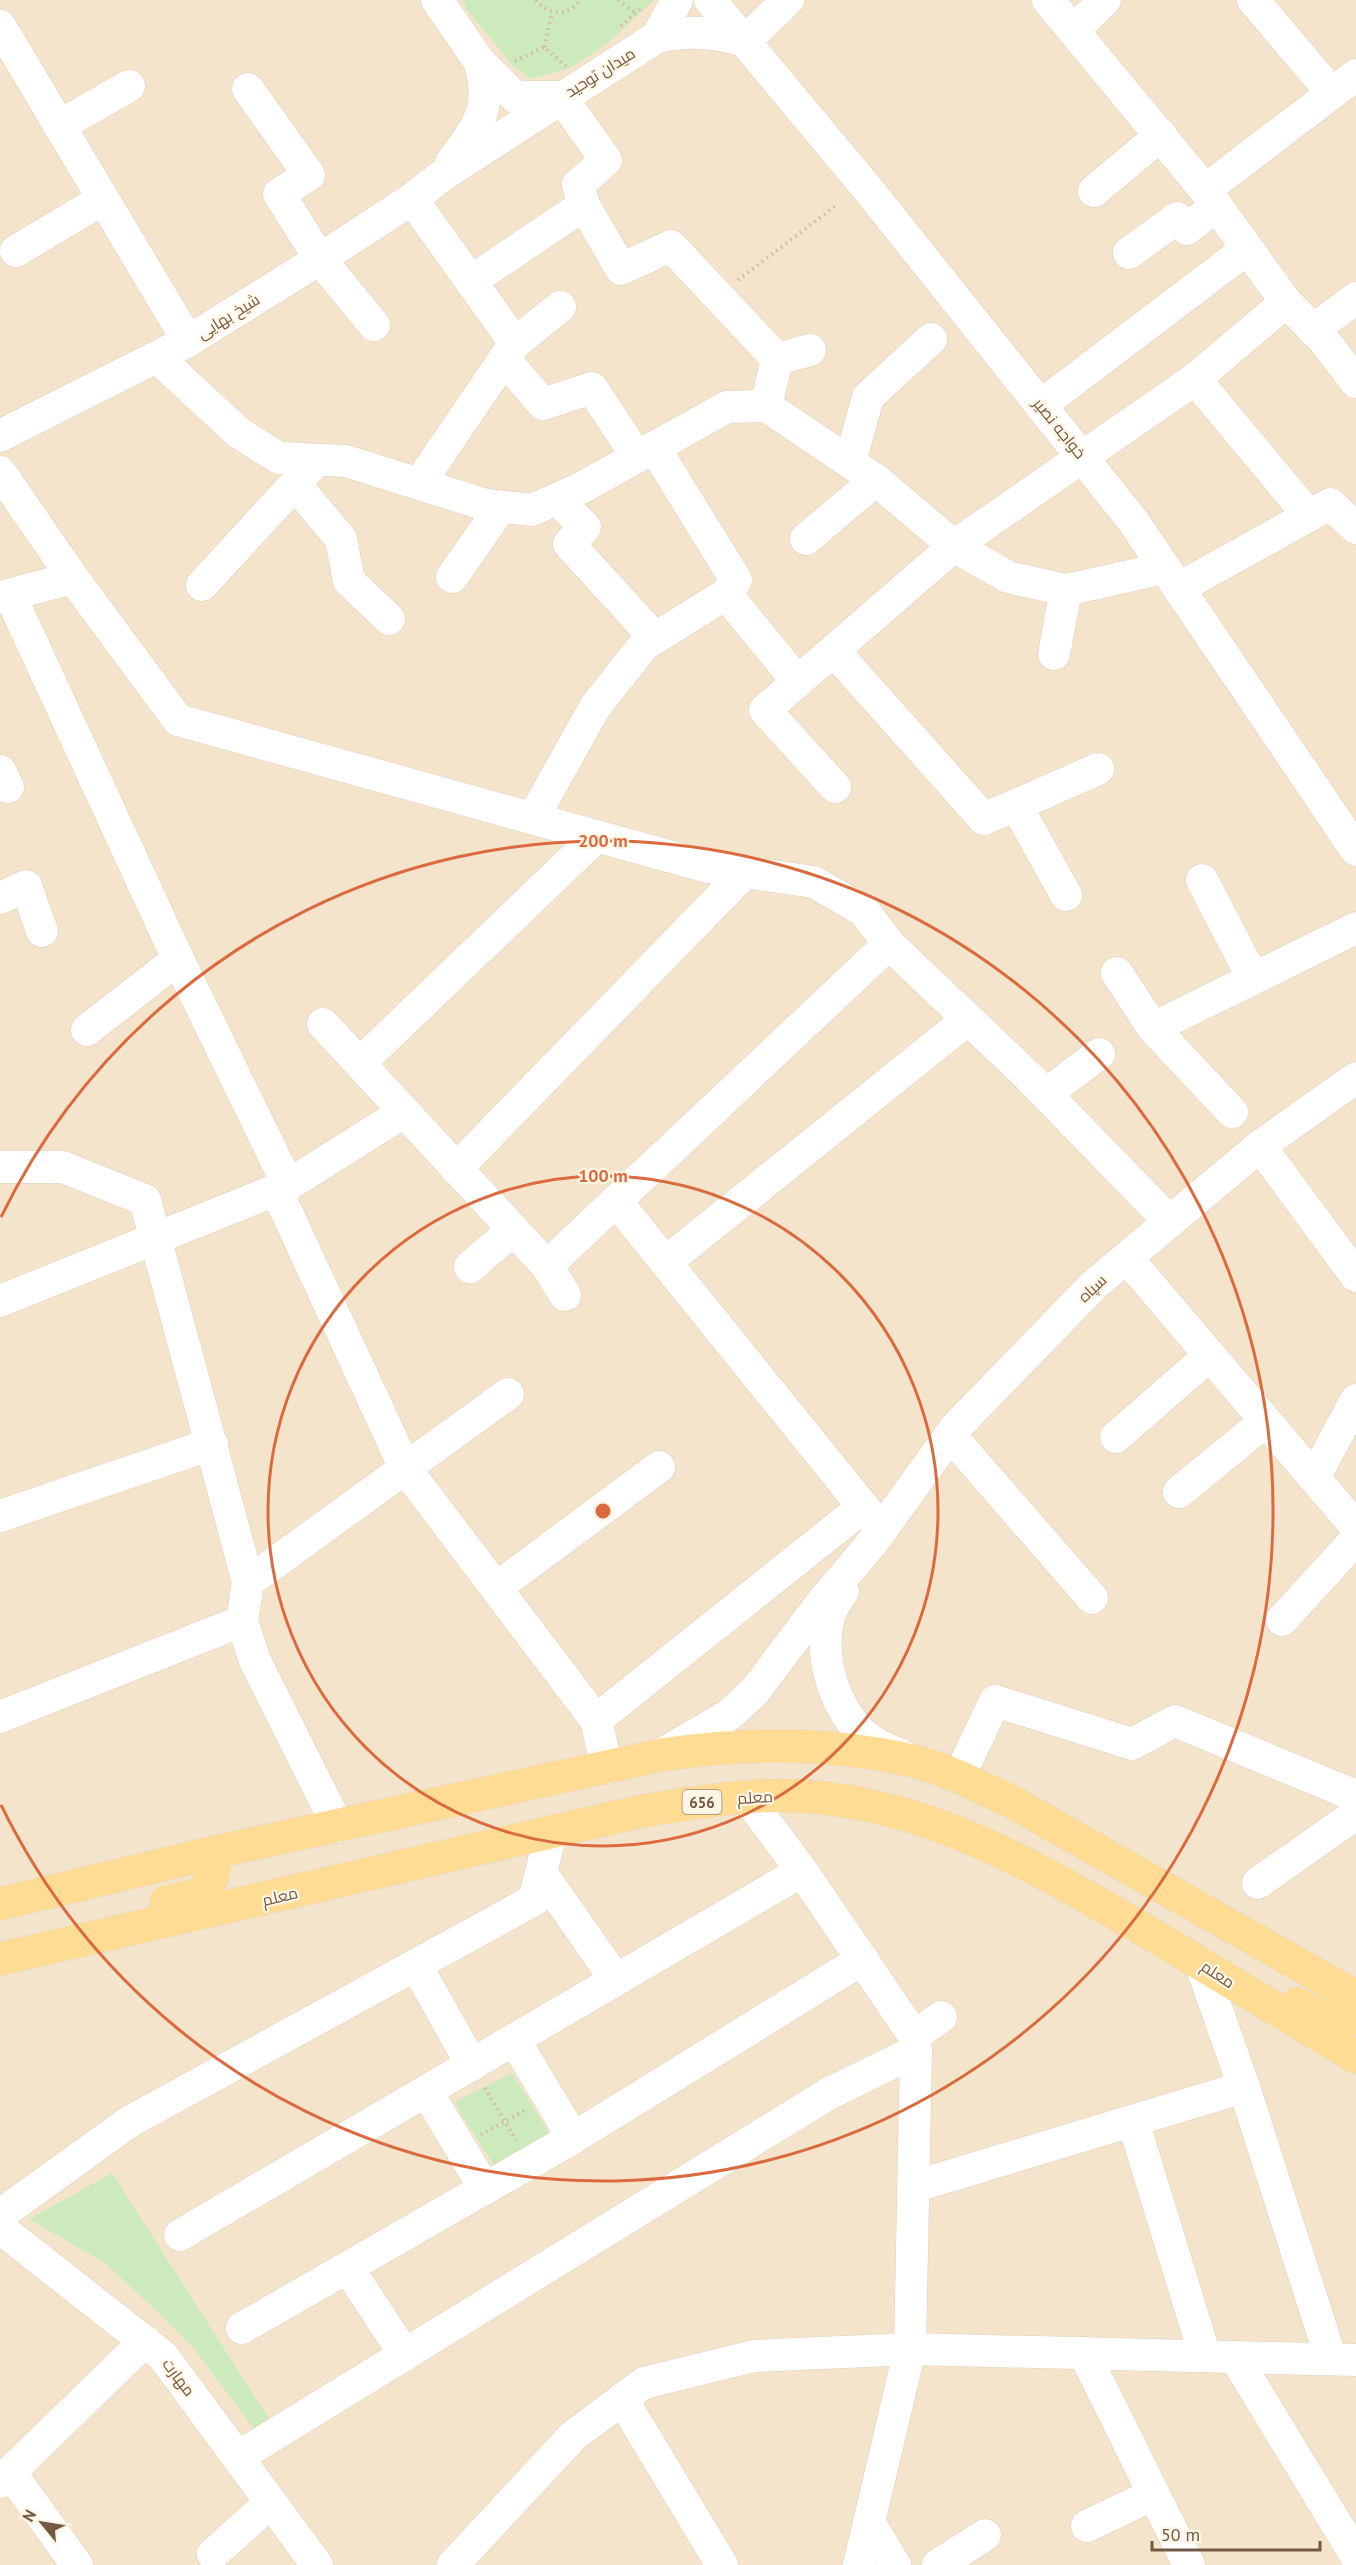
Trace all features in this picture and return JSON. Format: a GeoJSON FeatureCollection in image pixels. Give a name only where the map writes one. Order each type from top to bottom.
{"type":"FeatureCollection","features":[{"type":"Feature","properties":{"kind":"main road"},"geometry":{"type":"LineString","coordinates":[[0,1904],[215,1852],[661,1755],[707,1748],[808,1745],[917,1763],[960,1777],[1014,1803],[1356,1997]]}},
{"type":"Feature","properties":{"kind":"main road","name":"معلم"},"geometry":{"type":"LineString","coordinates":[[0,1959],[642,1811],[746,1796],[799,1796],[857,1802],[956,1830],[1041,1870],[1200,1962],[1239,1988],[1352,2050]]}},
{"type":"Feature","properties":{"kind":"main road"},"geometry":{"type":"LineString","coordinates":[[76,1943],[100,1922],[130,1910],[203,1894],[213,1875],[215,1852]]}},
{"type":"Feature","properties":{"kind":"main road"},"geometry":{"type":"LineString","coordinates":[[1239,1988],[1276,1991],[1328,2019],[1348,2021],[1356,2019]]}},
{"type":"Feature","properties":{"kind":"street","name":"میدان توحید"},"geometry":{"type":"LineString","coordinates":[[437,0],[479,61],[515,97],[559,83],[657,37],[677,0]]}},
{"type":"Feature","properties":{"kind":"street","name":"خواجه نصیر"},"geometry":{"type":"LineString","coordinates":[[710,0],[1134,521],[1352,850]]}},
{"type":"Feature","properties":{"kind":"street"},"geometry":{"type":"LineString","coordinates":[[657,37],[701,32],[745,41],[788,0]]}},
{"type":"Feature","properties":{"kind":"street"},"geometry":{"type":"LineString","coordinates":[[1048,0],[1211,198],[1286,302],[1313,330],[1356,382]]}},
{"type":"Feature","properties":{"kind":"street"},"geometry":{"type":"LineString","coordinates":[[1074,30],[1105,0]]}},
{"type":"Feature","properties":{"kind":"street"},"geometry":{"type":"LineString","coordinates":[[1130,253],[1177,218],[1187,229],[1211,198],[1344,84],[1253,0]]}},
{"type":"Feature","properties":{"kind":"street"},"geometry":{"type":"LineString","coordinates":[[0,26],[188,341]]}},
{"type":"Feature","properties":{"kind":"street","name":"شیخ بهایی"},"geometry":{"type":"LineString","coordinates":[[443,175],[466,143],[484,108],[487,86],[479,61]]}},
{"type":"Feature","properties":{"kind":"street","name":"شیخ بهایی"},"geometry":{"type":"LineString","coordinates":[[0,436],[158,358],[320,259],[412,198],[559,83]]}},
{"type":"Feature","properties":{"kind":"street"},"geometry":{"type":"LineString","coordinates":[[559,83],[606,160],[578,185],[584,205],[621,269],[671,246],[777,359]]}},
{"type":"Feature","properties":{"kind":"street"},"geometry":{"type":"LineString","coordinates":[[59,126],[129,86]]}},
{"type":"Feature","properties":{"kind":"street"},"geometry":{"type":"LineString","coordinates":[[248,89],[309,176],[279,194],[320,259],[374,325]]}},
{"type":"Feature","properties":{"kind":"street"},"geometry":{"type":"LineString","coordinates":[[1094,190],[1161,135]]}},
{"type":"Feature","properties":{"kind":"street"},"geometry":{"type":"LineString","coordinates":[[412,198],[471,281],[543,404],[592,388],[646,452],[736,580],[726,594],[644,645],[595,707],[533,818]]}},
{"type":"Feature","properties":{"kind":"street"},"geometry":{"type":"LineString","coordinates":[[16,251],[103,199]]}},
{"type":"Feature","properties":{"kind":"street"},"geometry":{"type":"LineString","coordinates":[[471,281],[584,205]]}},
{"type":"Feature","properties":{"kind":"street"},"geometry":{"type":"LineString","coordinates":[[1041,405],[1248,249]]}},
{"type":"Feature","properties":{"kind":"street"},"geometry":{"type":"LineString","coordinates":[[1313,330],[1356,298]]}},
{"type":"Feature","properties":{"kind":"street"},"geometry":{"type":"LineString","coordinates":[[835,787],[765,710],[954,546],[1195,379],[1286,302]]}},
{"type":"Feature","properties":{"kind":"street"},"geometry":{"type":"LineString","coordinates":[[419,484],[510,351],[560,307]]}},
{"type":"Feature","properties":{"kind":"street"},"geometry":{"type":"LineString","coordinates":[[850,462],[868,397],[931,339]]}},
{"type":"Feature","properties":{"kind":"street"},"geometry":{"type":"LineString","coordinates":[[777,359],[810,350]]}},
{"type":"Feature","properties":{"kind":"street"},"geometry":{"type":"LineString","coordinates":[[158,358],[239,433],[279,458],[346,461],[486,505],[532,510],[557,499],[728,407],[766,406],[876,480],[954,546],[1008,577],[1066,590],[1172,578],[1309,516],[1330,504],[1356,528]]}},
{"type":"Feature","properties":{"kind":"street"},"geometry":{"type":"LineString","coordinates":[[766,406],[777,359]]}},
{"type":"Feature","properties":{"kind":"street"},"geometry":{"type":"LineString","coordinates":[[1195,379],[1309,516]]}},
{"type":"Feature","properties":{"kind":"street"},"geometry":{"type":"LineString","coordinates":[[202,585],[317,460]]}},
{"type":"Feature","properties":{"kind":"street"},"geometry":{"type":"LineString","coordinates":[[0,472],[73,578],[178,720],[708,867],[814,882],[864,911],[889,944],[1046,1094],[1170,1222]]}},
{"type":"Feature","properties":{"kind":"street"},"geometry":{"type":"LineString","coordinates":[[806,539],[876,480]]}},
{"type":"Feature","properties":{"kind":"street"},"geometry":{"type":"LineString","coordinates":[[295,484],[341,540],[349,581],[389,619]]}},
{"type":"Feature","properties":{"kind":"street"},"geometry":{"type":"LineString","coordinates":[[557,499],[585,527],[568,544],[655,638]]}},
{"type":"Feature","properties":{"kind":"street"},"geometry":{"type":"LineString","coordinates":[[452,577],[501,507]]}},
{"type":"Feature","properties":{"kind":"street"},"geometry":{"type":"LineString","coordinates":[[73,578],[5,596],[178,959],[282,1187],[405,1468],[596,1720],[607,1768]]}},
{"type":"Feature","properties":{"kind":"street"},"geometry":{"type":"LineString","coordinates":[[1054,654],[1066,590]]}},
{"type":"Feature","properties":{"kind":"street"},"geometry":{"type":"LineString","coordinates":[[726,594],[798,682]]}},
{"type":"Feature","properties":{"kind":"street"},"geometry":{"type":"LineString","coordinates":[[834,651],[984,819],[1098,769]]}},
{"type":"Feature","properties":{"kind":"street"},"geometry":{"type":"LineString","coordinates":[[1016,806],[1066,895]]}},
{"type":"Feature","properties":{"kind":"street"},"geometry":{"type":"LineString","coordinates":[[360,1063],[597,836]]}},
{"type":"Feature","properties":{"kind":"street"},"geometry":{"type":"LineString","coordinates":[[456,1169],[745,872]]}},
{"type":"Feature","properties":{"kind":"street"},"geometry":{"type":"LineString","coordinates":[[1202,880],[1253,978]]}},
{"type":"Feature","properties":{"kind":"street"},"geometry":{"type":"LineString","coordinates":[[0,898],[26,886],[42,931]]}},
{"type":"Feature","properties":{"kind":"street"},"geometry":{"type":"LineString","coordinates":[[1153,1028],[1356,928]]}},
{"type":"Feature","properties":{"kind":"street"},"geometry":{"type":"LineString","coordinates":[[547,1266],[889,944]]}},
{"type":"Feature","properties":{"kind":"street"},"geometry":{"type":"LineString","coordinates":[[87,1030],[178,959]]}},
{"type":"Feature","properties":{"kind":"street"},"geometry":{"type":"LineString","coordinates":[[1117,973],[1153,1028],[1232,1112]]}},
{"type":"Feature","properties":{"kind":"street"},"geometry":{"type":"LineString","coordinates":[[666,1262],[968,1019]]}},
{"type":"Feature","properties":{"kind":"street"},"geometry":{"type":"LineString","coordinates":[[323,1024],[547,1266],[565,1295]]}},
{"type":"Feature","properties":{"kind":"street"},"geometry":{"type":"LineString","coordinates":[[1046,1094],[1099,1054]]}},
{"type":"Feature","properties":{"kind":"street","name":"سپاه"},"geometry":{"type":"LineString","coordinates":[[872,1527],[950,1436],[1094,1285],[1260,1146],[1356,1078]]}},
{"type":"Feature","properties":{"kind":"street"},"geometry":{"type":"LineString","coordinates":[[0,1301],[282,1187],[404,1112]]}},
{"type":"Feature","properties":{"kind":"street"},"geometry":{"type":"LineString","coordinates":[[1260,1146],[1356,1276]]}},
{"type":"Feature","properties":{"kind":"street"},"geometry":{"type":"LineString","coordinates":[[0,1167],[63,1167],[145,1200],[248,1582],[242,1621],[255,1661],[338,1827]]}},
{"type":"Feature","properties":{"kind":"street"},"geometry":{"type":"LineString","coordinates":[[616,1202],[666,1262],[872,1527]]}},
{"type":"Feature","properties":{"kind":"street"},"geometry":{"type":"LineString","coordinates":[[470,1267],[513,1230]]}},
{"type":"Feature","properties":{"kind":"street"},"geometry":{"type":"LineString","coordinates":[[1127,1257],[1356,1527]]}},
{"type":"Feature","properties":{"kind":"street"},"geometry":{"type":"LineString","coordinates":[[1116,1437],[1210,1355]]}},
{"type":"Feature","properties":{"kind":"street"},"geometry":{"type":"LineString","coordinates":[[248,1582],[508,1394]]}},
{"type":"Feature","properties":{"kind":"street"},"geometry":{"type":"LineString","coordinates":[[1314,1478],[1356,1400]]}},
{"type":"Feature","properties":{"kind":"street"},"geometry":{"type":"LineString","coordinates":[[1179,1492],[1266,1421]]}},
{"type":"Feature","properties":{"kind":"street"},"geometry":{"type":"LineString","coordinates":[[950,1436],[1092,1598]]}},
{"type":"Feature","properties":{"kind":"street"},"geometry":{"type":"LineString","coordinates":[[0,1516],[212,1444]]}},
{"type":"Feature","properties":{"kind":"street"},"geometry":{"type":"LineString","coordinates":[[496,1588],[658,1467]]}},
{"type":"Feature","properties":{"kind":"street"},"geometry":{"type":"LineString","coordinates":[[596,1720],[872,1527]]}},
{"type":"Feature","properties":{"kind":"street"},"geometry":{"type":"LineString","coordinates":[[661,1755],[729,1715],[755,1691],[872,1527]]}},
{"type":"Feature","properties":{"kind":"street"},"geometry":{"type":"LineString","coordinates":[[872,1527],[831,1611],[827,1640],[829,1673],[841,1704],[859,1731],[879,1745],[917,1763]]}},
{"type":"Feature","properties":{"kind":"street"},"geometry":{"type":"LineString","coordinates":[[1281,1620],[1356,1539]]}},
{"type":"Feature","properties":{"kind":"street"},"geometry":{"type":"LineString","coordinates":[[0,1717],[242,1621]]}},
{"type":"Feature","properties":{"kind":"street"},"geometry":{"type":"LineString","coordinates":[[960,1777],[995,1701],[1132,1744],[1175,1720],[1356,1796]]}},
{"type":"Feature","properties":{"kind":"street"},"geometry":{"type":"LineString","coordinates":[[746,1796],[802,1871],[862,1959],[915,2043],[910,2349],[858,2565]]}},
{"type":"Feature","properties":{"kind":"street"},"geometry":{"type":"LineString","coordinates":[[1258,1884],[1356,1814]]}},
{"type":"Feature","properties":{"kind":"street"},"geometry":{"type":"LineString","coordinates":[[0,2214],[129,2122],[534,1900],[552,1833]]}},
{"type":"Feature","properties":{"kind":"street"},"geometry":{"type":"LineString","coordinates":[[180,2235],[802,1871]]}},
{"type":"Feature","properties":{"kind":"street"},"geometry":{"type":"LineString","coordinates":[[542,1874],[616,1980]]}},
{"type":"Feature","properties":{"kind":"street"},"geometry":{"type":"LineString","coordinates":[[242,2328],[573,2138],[862,1959]]}},
{"type":"Feature","properties":{"kind":"street"},"geometry":{"type":"LineString","coordinates":[[453,2565],[573,2436],[644,2383],[754,2356],[910,2349],[1343,2359],[1200,1962]]}},
{"type":"Feature","properties":{"kind":"street"},"geometry":{"type":"LineString","coordinates":[[416,1965],[472,2065]]}},
{"type":"Feature","properties":{"kind":"street"},"geometry":{"type":"LineString","coordinates":[[238,2457],[828,2094],[915,2043],[940,2017]]}},
{"type":"Feature","properties":{"kind":"street"},"geometry":{"type":"LineString","coordinates":[[515,2041],[573,2138]]}},
{"type":"Feature","properties":{"kind":"street"},"geometry":{"type":"LineString","coordinates":[[914,2187],[1244,2087]]}},
{"type":"Feature","properties":{"kind":"street"},"geometry":{"type":"LineString","coordinates":[[427,2092],[485,2189]]}},
{"type":"Feature","properties":{"kind":"street"},"geometry":{"type":"LineString","coordinates":[[1133,2121],[1220,2356],[1356,2556]]}},
{"type":"Feature","properties":{"kind":"street","name":"مهارت"},"geometry":{"type":"LineString","coordinates":[[0,2228],[163,2356],[317,2565]]}},
{"type":"Feature","properties":{"kind":"street"},"geometry":{"type":"LineString","coordinates":[[348,2268],[405,2355]]}},
{"type":"Feature","properties":{"kind":"street"},"geometry":{"type":"LineString","coordinates":[[77,2565],[5,2477],[145,2342]]}},
{"type":"Feature","properties":{"kind":"street"},"geometry":{"type":"LineString","coordinates":[[1084,2353],[1190,2565]]}},
{"type":"Feature","properties":{"kind":"street"},"geometry":{"type":"LineString","coordinates":[[622,2399],[722,2565]]}},
{"type":"Feature","properties":{"kind":"street"},"geometry":{"type":"LineString","coordinates":[[1087,2526],[1154,2494]]}},
{"type":"Feature","properties":{"kind":"street"},"geometry":{"type":"LineString","coordinates":[[213,2554],[271,2502]]}},
{"type":"Feature","properties":{"kind":"street"},"geometry":{"type":"LineString","coordinates":[[869,2522],[895,2565]]}},
{"type":"Feature","properties":{"kind":"street"},"geometry":{"type":"LineString","coordinates":[[938,2565],[985,2535]]}},
{"type":"Feature","properties":{"kind":"path"},"geometry":{"type":"LineString","coordinates":[[536,0],[552,12],[570,10],[580,0]]}},
{"type":"Feature","properties":{"kind":"path"},"geometry":{"type":"LineString","coordinates":[[618,0],[636,13]]}},
{"type":"Feature","properties":{"kind":"path"},"geometry":{"type":"LineString","coordinates":[[613,34],[643,6]]}},
{"type":"Feature","properties":{"kind":"path"},"geometry":{"type":"LineString","coordinates":[[544,47],[552,12]]}},
{"type":"Feature","properties":{"kind":"path"},"geometry":{"type":"LineString","coordinates":[[515,61],[544,47]]}},
{"type":"Feature","properties":{"kind":"path"},"geometry":{"type":"LineString","coordinates":[[544,47],[567,66]]}},
{"type":"Feature","properties":{"kind":"path"},"geometry":{"type":"LineString","coordinates":[[508,53],[524,68]]}},
{"type":"Feature","properties":{"kind":"path"},"geometry":{"type":"LineString","coordinates":[[559,83],[567,66],[574,62]]}},
{"type":"Feature","properties":{"kind":"path"},"geometry":{"type":"LineString","coordinates":[[718,296],[838,204]]}},
{"type":"Feature","properties":{"kind":"path"},"geometry":{"type":"LineString","coordinates":[[472,2065],[529,2162]]}},
{"type":"Feature","properties":{"kind":"path"},"geometry":{"type":"LineString","coordinates":[[460,2148],[504,2120],[550,2099]]}},
{"type":"Feature","properties":{"kind":"shaded area"},"geometry":{"type":"Polygon","coordinates":[[[0,0],[1356,0],[1356,2565],[0,2565],[0,0]]]}},
{"type":"Feature","properties":{"kind":"green space"},"geometry":{"type":"Polygon","coordinates":[[[463,0],[654,0],[608,43],[570,68],[531,79],[512,65],[467,10],[463,0]]]}},
{"type":"Feature","properties":{"kind":"green space"},"geometry":{"type":"Polygon","coordinates":[[[512,2073],[550,2135],[495,2167],[454,2102],[512,2073]]]}},
{"type":"Feature","properties":{"kind":"green space"},"geometry":{"type":"Polygon","coordinates":[[[112,2173],[271,2422],[254,2429],[195,2350],[149,2304],[105,2263],[29,2219],[112,2173]]]}}]}
